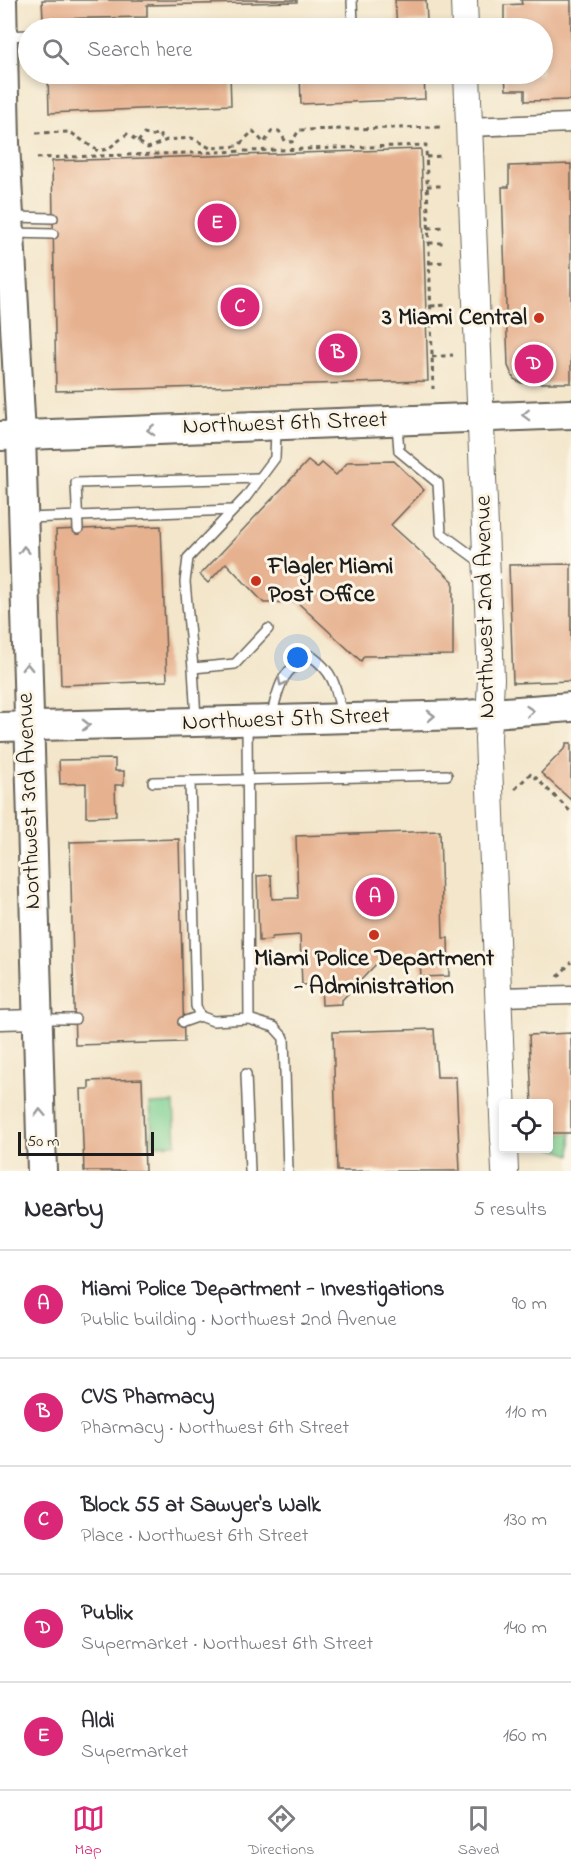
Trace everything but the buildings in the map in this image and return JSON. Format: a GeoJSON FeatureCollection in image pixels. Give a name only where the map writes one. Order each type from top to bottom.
{"type":"FeatureCollection","features":[{"type":"Feature","properties":{"kind":"main road","name":"Northwest 3rd Avenue"},"geometry":{"type":"LineString","coordinates":[[2,0],[16,36],[2,143],[11,225],[10,436],[22,518],[14,726],[36,1019],[42,1171]]}},
{"type":"Feature","properties":{"kind":"main road","name":"Northwest 6th Street"},"geometry":{"type":"LineString","coordinates":[[10,436],[397,419],[571,414]]}},
{"type":"Feature","properties":{"kind":"main road","name":"Northwest 5th Street"},"geometry":{"type":"LineString","coordinates":[[14,726],[489,714],[571,707]]}},
{"type":"Feature","properties":{"kind":"street"},"geometry":{"type":"LineString","coordinates":[[464,0],[465,18]]}},
{"type":"Feature","properties":{"kind":"street","name":"Northwest 2nd Avenue"},"geometry":{"type":"LineString","coordinates":[[467,84],[476,336],[482,416],[492,679],[489,714],[502,1099]]}},
{"type":"Feature","properties":{"kind":"street"},"geometry":{"type":"LineString","coordinates":[[469,126],[571,123]]}},
{"type":"Feature","properties":{"kind":"street"},"geometry":{"type":"LineString","coordinates":[[498,997],[571,995]]}},
{"type":"Feature","properties":{"kind":"street"},"geometry":{"type":"LineString","coordinates":[[0,1020],[36,1019]]}},
{"type":"Feature","properties":{"kind":"street"},"geometry":{"type":"LineString","coordinates":[[504,1153],[504,1171]]}},
{"type":"Feature","properties":{"kind":"lane"},"geometry":{"type":"LineString","coordinates":[[352,0],[353,18]]}},
{"type":"Feature","properties":{"kind":"lane"},"geometry":{"type":"LineString","coordinates":[[11,225],[53,218]]}},
{"type":"Feature","properties":{"kind":"lane"},"geometry":{"type":"LineString","coordinates":[[11,225],[53,234]]}},
{"type":"Feature","properties":{"kind":"lane"},"geometry":{"type":"LineString","coordinates":[[397,419],[399,451],[438,483],[441,534],[487,567]]}},
{"type":"Feature","properties":{"kind":"lane"},"geometry":{"type":"LineString","coordinates":[[196,723],[194,668],[185,582],[188,558],[260,478],[274,458],[276,424]]}},
{"type":"Feature","properties":{"kind":"lane"},"geometry":{"type":"LineString","coordinates":[[78,529],[76,483],[260,478]]}},
{"type":"Feature","properties":{"kind":"lane"},"geometry":{"type":"LineString","coordinates":[[22,518],[232,510]]}},
{"type":"Feature","properties":{"kind":"lane"},"geometry":{"type":"LineString","coordinates":[[194,668],[235,664],[268,629]]}},
{"type":"Feature","properties":{"kind":"lane"},"geometry":{"type":"LineString","coordinates":[[249,1019],[246,780],[259,721],[280,681],[295,663],[311,656],[327,668],[336,688],[342,718]]}},
{"type":"Feature","properties":{"kind":"lane"},"geometry":{"type":"LineString","coordinates":[[153,782],[447,775]]}},
{"type":"Feature","properties":{"kind":"lane"},"geometry":{"type":"LineString","coordinates":[[190,781],[196,1005],[200,1016]]}},
{"type":"Feature","properties":{"kind":"lane"},"geometry":{"type":"LineString","coordinates":[[183,1022],[200,1016],[213,1021],[249,1019],[274,1027],[284,1038],[288,1171]]}},
{"type":"Feature","properties":{"kind":"lane"},"geometry":{"type":"LineString","coordinates":[[36,1019],[75,1018]]}},
{"type":"Feature","properties":{"kind":"lane"},"geometry":{"type":"LineString","coordinates":[[246,1074],[250,1171]]}},
{"type":"Feature","properties":{"kind":"path"},"geometry":{"type":"LineString","coordinates":[[36,133],[70,132],[98,151],[108,149],[127,134],[152,148],[164,141],[192,138],[210,148],[238,147],[253,131],[264,143],[272,131],[279,131],[286,142],[292,142],[299,130],[442,127]]}},
{"type":"Feature","properties":{"kind":"path"},"geometry":{"type":"LineString","coordinates":[[138,142],[144,134],[152,136],[158,134],[164,141]]}},
{"type":"Feature","properties":{"kind":"path"},"geometry":{"type":"LineString","coordinates":[[37,158],[426,145],[433,389]]}},
{"type":"Feature","properties":{"kind":"path"},"geometry":{"type":"LineString","coordinates":[[426,157],[443,156]]}},
{"type":"Feature","properties":{"kind":"path"},"geometry":{"type":"LineString","coordinates":[[427,186],[444,186]]}},
{"type":"Feature","properties":{"kind":"path"},"geometry":{"type":"LineString","coordinates":[[428,228],[446,227]]}},
{"type":"Feature","properties":{"kind":"path"},"geometry":{"type":"LineString","coordinates":[[429,243],[447,243]]}},
{"type":"Feature","properties":{"kind":"path"},"geometry":{"type":"LineString","coordinates":[[429,263],[447,262]]}},
{"type":"Feature","properties":{"kind":"path"},"geometry":{"type":"LineString","coordinates":[[431,306],[449,305]]}},
{"type":"Feature","properties":{"kind":"path"},"geometry":{"type":"LineString","coordinates":[[432,357],[453,355]]}},
{"type":"Feature","properties":{"kind":"path"},"geometry":{"type":"LineString","coordinates":[[515,789],[531,773],[571,812]]}},
{"type":"Feature","properties":{"kind":"path"},"geometry":{"type":"LineString","coordinates":[[554,981],[571,962]]}},
{"type":"Feature","properties":{"kind":"green space"},"geometry":{"type":"Polygon","coordinates":[[[174,1103],[176,1144],[153,1145],[150,1104],[174,1103]]]}},
{"type":"Feature","properties":{"kind":"green space"},"geometry":{"type":"Polygon","coordinates":[[[553,1133],[571,1133],[571,1155],[553,1148],[553,1133]]]}},
{"type":"Feature","properties":{"kind":"place","name":"Aldi"},"geometry":{"type":"Point","coordinates":[217,223]}},
{"type":"Feature","properties":{"kind":"place","name":"Block 55 at Sawyer's Walk"},"geometry":{"type":"Point","coordinates":[240,307]}},
{"type":"Feature","properties":{"kind":"place","name":"3 Miami Central"},"geometry":{"type":"Point","coordinates":[539,318]}},
{"type":"Feature","properties":{"kind":"place","name":"CVS Pharmacy"},"geometry":{"type":"Point","coordinates":[338,353]}},
{"type":"Feature","properties":{"kind":"place","name":"Publix"},"geometry":{"type":"Point","coordinates":[534,364]}},
{"type":"Feature","properties":{"kind":"place","name":"Flagler Miami Post Office"},"geometry":{"type":"Point","coordinates":[256,581]}},
{"type":"Feature","properties":{"kind":"place","name":"Miami Police Department - Investigations"},"geometry":{"type":"Point","coordinates":[375,897]}},
{"type":"Feature","properties":{"kind":"place","name":"Miami Police Department - Administration"},"geometry":{"type":"Point","coordinates":[374,935]}}]}
